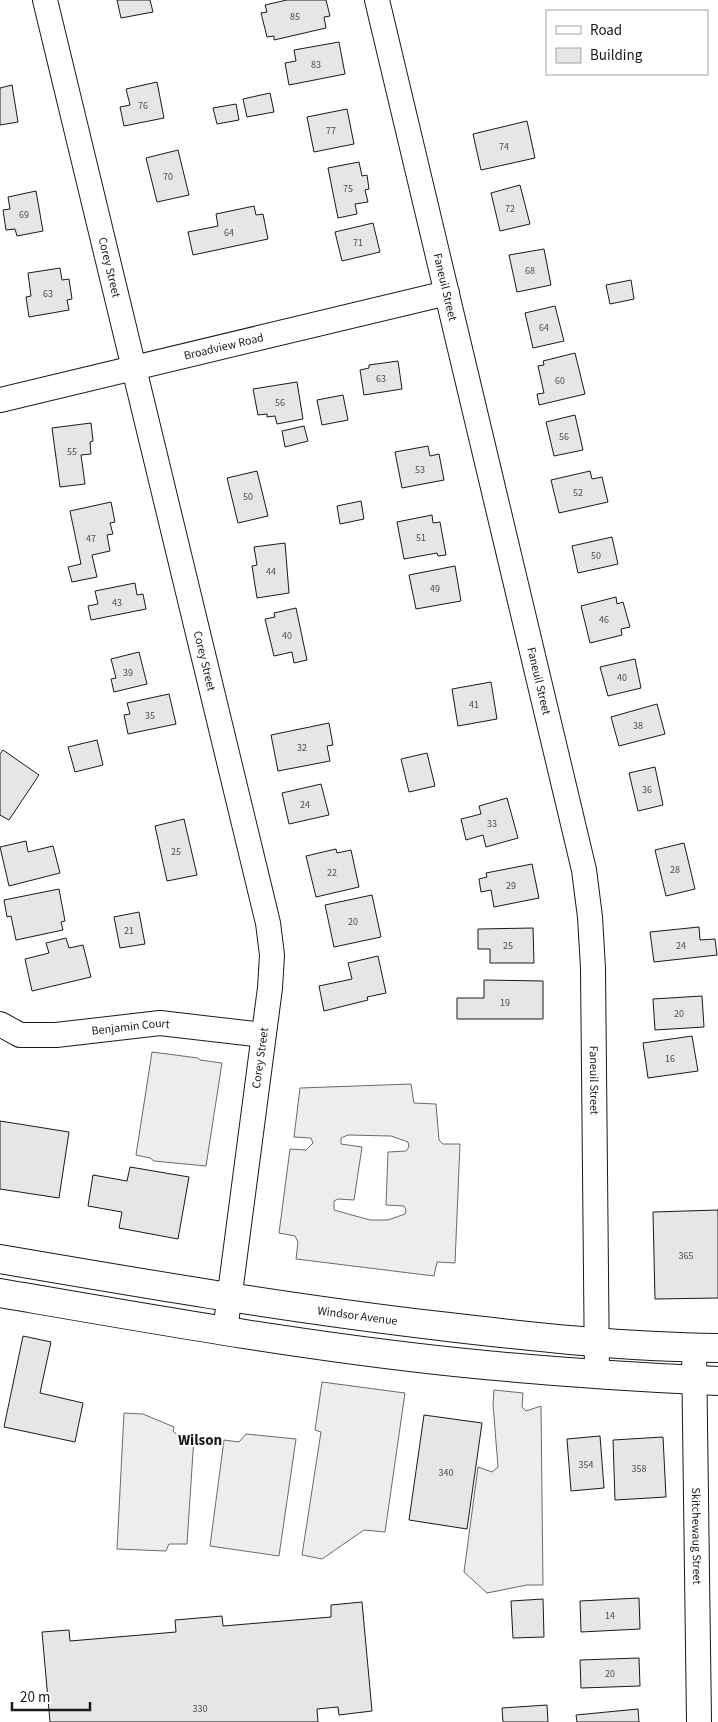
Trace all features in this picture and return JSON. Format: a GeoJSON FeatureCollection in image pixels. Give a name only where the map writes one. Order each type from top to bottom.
{"type":"FeatureCollection","features":[{"type":"Feature","properties":{"kind":"main road","name":"Windsor Avenue"},"geometry":{"type":"LineString","coordinates":[[0,1259],[229,1298],[399,1321],[597,1343],[706,1348]]}},
{"type":"Feature","properties":{"kind":"main road"},"geometry":{"type":"LineString","coordinates":[[0,1293],[225,1331],[452,1362],[597,1375],[706,1380]]}},
{"type":"Feature","properties":{"kind":"street","name":"Corey Street"},"geometry":{"type":"LineString","coordinates":[[44,0],[268,923],[272,955],[225,1331]]}},
{"type":"Feature","properties":{"kind":"street","name":"Faneuil Street"},"geometry":{"type":"LineString","coordinates":[[377,0],[585,879],[593,968],[597,1375]]}},
{"type":"Feature","properties":{"kind":"street","name":"Broadview Road"},"geometry":{"type":"LineString","coordinates":[[0,400],[447,293]]}},
{"type":"Feature","properties":{"kind":"street","name":"Benjamin Court"},"geometry":{"type":"LineString","coordinates":[[0,1024],[20,1035],[56,1035],[160,1023],[263,1035]]}},
{"type":"Feature","properties":{"kind":"street","name":"Skitchewaug Street"},"geometry":{"type":"LineString","coordinates":[[699,1722],[706,1348]]}},
{"type":"Feature","properties":{"kind":"shaded area"},"geometry":{"type":"Polygon","coordinates":[[[152,1052],[222,1063],[206,1166],[154,1161],[150,1158],[136,1155],[152,1052]]]}},
{"type":"Feature","properties":{"kind":"shaded area"},"geometry":{"type":"Polygon","coordinates":[[[411,1084],[414,1103],[436,1104],[439,1140],[443,1144],[460,1144],[455,1263],[437,1262],[434,1276],[296,1259],[298,1242],[295,1236],[279,1233],[290,1149],[306,1150],[313,1143],[311,1138],[294,1137],[300,1088],[411,1084]],[[348,1135],[341,1138],[341,1144],[362,1147],[354,1200],[338,1199],[334,1201],[334,1210],[370,1220],[388,1220],[405,1214],[404,1206],[386,1205],[388,1152],[406,1151],[409,1147],[408,1142],[391,1136],[348,1135]]]}},
{"type":"Feature","properties":{"kind":"shaded area"},"geometry":{"type":"Polygon","coordinates":[[[322,1382],[405,1393],[385,1532],[364,1530],[322,1559],[302,1555],[321,1432],[315,1430],[322,1382]]]}},
{"type":"Feature","properties":{"kind":"shaded area"},"geometry":{"type":"Polygon","coordinates":[[[494,1390],[523,1393],[522,1407],[526,1411],[541,1406],[543,1585],[527,1585],[487,1593],[464,1572],[478,1467],[492,1472],[498,1467],[493,1404],[494,1390]]]}},
{"type":"Feature","properties":{"kind":"shaded area"},"geometry":{"type":"Polygon","coordinates":[[[124,1413],[143,1414],[174,1427],[173,1431],[176,1434],[194,1437],[187,1544],[169,1544],[166,1551],[117,1549],[124,1413]]]}},
{"type":"Feature","properties":{"kind":"shaded area"},"geometry":{"type":"Polygon","coordinates":[[[246,1434],[296,1439],[279,1556],[210,1546],[224,1440],[239,1442],[246,1434]]]}},
{"type":"Feature","properties":{"kind":"building"},"geometry":{"type":"Polygon","coordinates":[[[117,0],[150,0],[153,12],[121,18],[117,0]]]}},
{"type":"Feature","properties":{"kind":"building"},"geometry":{"type":"Polygon","coordinates":[[[287,0],[326,0],[330,16],[324,17],[326,28],[274,40],[274,36],[267,37],[261,13],[267,12],[265,5],[287,0]]]}},
{"type":"Feature","properties":{"kind":"building"},"geometry":{"type":"Polygon","coordinates":[[[339,42],[345,74],[289,85],[285,63],[296,61],[294,50],[339,42]]]}},
{"type":"Feature","properties":{"kind":"building"},"geometry":{"type":"Polygon","coordinates":[[[157,82],[164,118],[124,126],[120,107],[130,105],[126,89],[157,82]]]}},
{"type":"Feature","properties":{"kind":"building"},"geometry":{"type":"Polygon","coordinates":[[[12,85],[18,122],[0,125],[0,88],[12,85]]]}},
{"type":"Feature","properties":{"kind":"building"},"geometry":{"type":"Polygon","coordinates":[[[270,93],[274,112],[247,117],[243,99],[270,93]]]}},
{"type":"Feature","properties":{"kind":"building"},"geometry":{"type":"Polygon","coordinates":[[[236,104],[239,120],[217,124],[213,108],[236,104]]]}},
{"type":"Feature","properties":{"kind":"building"},"geometry":{"type":"Polygon","coordinates":[[[347,109],[354,144],[314,152],[307,117],[347,109]]]}},
{"type":"Feature","properties":{"kind":"building"},"geometry":{"type":"Polygon","coordinates":[[[527,121],[535,158],[481,170],[473,134],[527,121]]]}},
{"type":"Feature","properties":{"kind":"building"},"geometry":{"type":"Polygon","coordinates":[[[178,150],[189,195],[157,202],[146,158],[178,150]]]}},
{"type":"Feature","properties":{"kind":"building"},"geometry":{"type":"Polygon","coordinates":[[[359,162],[362,176],[367,175],[369,189],[365,190],[368,202],[355,204],[357,214],[338,218],[328,168],[359,162]]]}},
{"type":"Feature","properties":{"kind":"building"},"geometry":{"type":"Polygon","coordinates":[[[520,185],[530,224],[500,231],[491,193],[520,185]]]}},
{"type":"Feature","properties":{"kind":"building"},"geometry":{"type":"Polygon","coordinates":[[[36,191],[43,231],[17,236],[15,229],[6,230],[3,210],[10,209],[8,197],[36,191]]]}},
{"type":"Feature","properties":{"kind":"building"},"geometry":{"type":"Polygon","coordinates":[[[254,206],[256,215],[263,214],[268,239],[193,255],[188,232],[218,226],[216,214],[254,206]]]}},
{"type":"Feature","properties":{"kind":"building"},"geometry":{"type":"Polygon","coordinates":[[[373,223],[380,252],[342,261],[335,232],[373,223]]]}},
{"type":"Feature","properties":{"kind":"building"},"geometry":{"type":"Polygon","coordinates":[[[544,249],[551,285],[517,292],[509,255],[544,249]]]}},
{"type":"Feature","properties":{"kind":"building"},"geometry":{"type":"Polygon","coordinates":[[[60,268],[62,280],[69,279],[72,299],[67,300],[69,310],[29,317],[26,297],[31,296],[28,273],[60,268]]]}},
{"type":"Feature","properties":{"kind":"building"},"geometry":{"type":"Polygon","coordinates":[[[631,280],[634,299],[610,304],[606,285],[631,280]]]}},
{"type":"Feature","properties":{"kind":"building"},"geometry":{"type":"Polygon","coordinates":[[[555,306],[564,341],[533,348],[525,313],[555,306]]]}},
{"type":"Feature","properties":{"kind":"building"},"geometry":{"type":"Polygon","coordinates":[[[575,353],[585,394],[539,405],[537,394],[544,393],[538,366],[544,365],[543,361],[575,353]]]}},
{"type":"Feature","properties":{"kind":"building"},"geometry":{"type":"Polygon","coordinates":[[[398,361],[402,389],[364,395],[360,370],[369,368],[369,365],[398,361]]]}},
{"type":"Feature","properties":{"kind":"building"},"geometry":{"type":"Polygon","coordinates":[[[297,382],[303,419],[277,424],[275,416],[267,417],[267,414],[258,415],[253,389],[297,382]]]}},
{"type":"Feature","properties":{"kind":"building"},"geometry":{"type":"Polygon","coordinates":[[[343,395],[348,420],[322,425],[317,400],[343,395]]]}},
{"type":"Feature","properties":{"kind":"building"},"geometry":{"type":"Polygon","coordinates":[[[575,415],[583,450],[554,456],[546,422],[575,415]]]}},
{"type":"Feature","properties":{"kind":"building"},"geometry":{"type":"Polygon","coordinates":[[[91,423],[93,441],[90,442],[91,454],[81,455],[85,484],[60,487],[52,428],[91,423]]]}},
{"type":"Feature","properties":{"kind":"building"},"geometry":{"type":"Polygon","coordinates":[[[304,426],[308,441],[285,447],[282,431],[304,426]]]}},
{"type":"Feature","properties":{"kind":"building"},"geometry":{"type":"Polygon","coordinates":[[[428,446],[430,456],[439,454],[444,480],[402,488],[395,452],[428,446]]]}},
{"type":"Feature","properties":{"kind":"building"},"geometry":{"type":"Polygon","coordinates":[[[257,471],[268,516],[238,523],[227,478],[257,471]]]}},
{"type":"Feature","properties":{"kind":"building"},"geometry":{"type":"Polygon","coordinates":[[[590,471],[592,479],[602,477],[608,502],[559,513],[551,480],[590,471]]]}},
{"type":"Feature","properties":{"kind":"building"},"geometry":{"type":"Polygon","coordinates":[[[361,501],[364,519],[340,524],[337,506],[361,501]]]}},
{"type":"Feature","properties":{"kind":"building"},"geometry":{"type":"Polygon","coordinates":[[[111,502],[115,522],[110,523],[113,534],[107,535],[110,551],[92,555],[97,577],[72,582],[68,567],[81,564],[70,511],[111,502]]]}},
{"type":"Feature","properties":{"kind":"building"},"geometry":{"type":"Polygon","coordinates":[[[432,515],[433,523],[440,522],[446,555],[438,556],[437,553],[404,559],[397,522],[432,515]]]}},
{"type":"Feature","properties":{"kind":"building"},"geometry":{"type":"Polygon","coordinates":[[[612,537],[618,564],[578,573],[572,546],[612,537]]]}},
{"type":"Feature","properties":{"kind":"building"},"geometry":{"type":"Polygon","coordinates":[[[285,543],[289,593],[257,598],[252,566],[257,565],[254,547],[285,543]]]}},
{"type":"Feature","properties":{"kind":"building"},"geometry":{"type":"Polygon","coordinates":[[[455,566],[461,601],[416,609],[409,575],[455,566]]]}},
{"type":"Feature","properties":{"kind":"building"},"geometry":{"type":"Polygon","coordinates":[[[135,583],[137,595],[143,594],[146,609],[91,620],[88,606],[98,604],[95,591],[135,583]]]}},
{"type":"Feature","properties":{"kind":"building"},"geometry":{"type":"Polygon","coordinates":[[[616,597],[617,604],[623,602],[630,627],[621,629],[622,635],[590,643],[581,606],[616,597]]]}},
{"type":"Feature","properties":{"kind":"building"},"geometry":{"type":"Polygon","coordinates":[[[296,608],[307,660],[294,663],[292,652],[274,656],[265,619],[275,617],[274,613],[296,608]]]}},
{"type":"Feature","properties":{"kind":"building"},"geometry":{"type":"Polygon","coordinates":[[[139,652],[147,684],[114,692],[111,679],[116,678],[111,659],[139,652]]]}},
{"type":"Feature","properties":{"kind":"building"},"geometry":{"type":"Polygon","coordinates":[[[635,659],[641,688],[608,696],[600,667],[635,659]]]}},
{"type":"Feature","properties":{"kind":"building"},"geometry":{"type":"Polygon","coordinates":[[[491,682],[497,719],[458,726],[452,689],[491,682]]]}},
{"type":"Feature","properties":{"kind":"building"},"geometry":{"type":"Polygon","coordinates":[[[169,694],[176,724],[128,734],[124,715],[130,714],[127,703],[169,694]]]}},
{"type":"Feature","properties":{"kind":"building"},"geometry":{"type":"Polygon","coordinates":[[[657,704],[665,734],[619,746],[611,717],[657,704]]]}},
{"type":"Feature","properties":{"kind":"building"},"geometry":{"type":"Polygon","coordinates":[[[329,723],[333,745],[327,746],[330,761],[278,771],[271,735],[329,723]]]}},
{"type":"Feature","properties":{"kind":"building"},"geometry":{"type":"Polygon","coordinates":[[[97,740],[103,765],[75,772],[68,747],[97,740]]]}},
{"type":"Feature","properties":{"kind":"building"},"geometry":{"type":"Polygon","coordinates":[[[3,750],[39,775],[9,820],[0,815],[0,754],[3,750]]]}},
{"type":"Feature","properties":{"kind":"building"},"geometry":{"type":"Polygon","coordinates":[[[427,753],[435,786],[409,792],[401,759],[427,753]]]}},
{"type":"Feature","properties":{"kind":"building"},"geometry":{"type":"Polygon","coordinates":[[[655,767],[663,805],[638,811],[629,773],[655,767]]]}},
{"type":"Feature","properties":{"kind":"building"},"geometry":{"type":"Polygon","coordinates":[[[321,784],[329,815],[289,824],[282,793],[321,784]]]}},
{"type":"Feature","properties":{"kind":"building"},"geometry":{"type":"Polygon","coordinates":[[[507,798],[518,838],[486,847],[483,835],[466,840],[461,819],[481,814],[479,806],[507,798]]]}},
{"type":"Feature","properties":{"kind":"building"},"geometry":{"type":"Polygon","coordinates":[[[184,819],[197,875],[167,881],[155,826],[184,819]]]}},
{"type":"Feature","properties":{"kind":"building"},"geometry":{"type":"Polygon","coordinates":[[[26,841],[28,852],[53,846],[60,873],[9,886],[0,847],[26,841]]]}},
{"type":"Feature","properties":{"kind":"building"},"geometry":{"type":"Polygon","coordinates":[[[684,843],[695,889],[666,896],[655,850],[684,843]]]}},
{"type":"Feature","properties":{"kind":"building"},"geometry":{"type":"Polygon","coordinates":[[[336,849],[337,853],[351,850],[359,887],[316,897],[306,856],[336,849]]]}},
{"type":"Feature","properties":{"kind":"building"},"geometry":{"type":"Polygon","coordinates":[[[532,864],[539,898],[494,907],[491,890],[481,892],[479,879],[487,877],[486,873],[532,864]]]}},
{"type":"Feature","properties":{"kind":"building"},"geometry":{"type":"Polygon","coordinates":[[[59,889],[65,921],[61,922],[63,930],[16,940],[11,916],[7,917],[4,900],[59,889]]]}},
{"type":"Feature","properties":{"kind":"building"},"geometry":{"type":"Polygon","coordinates":[[[372,895],[381,937],[334,947],[325,905],[372,895]]]}},
{"type":"Feature","properties":{"kind":"building"},"geometry":{"type":"Polygon","coordinates":[[[139,912],[145,944],[120,948],[114,917],[139,912]]]}},
{"type":"Feature","properties":{"kind":"building"},"geometry":{"type":"Polygon","coordinates":[[[699,927],[700,940],[715,939],[717,955],[654,962],[650,932],[699,927]]]}},
{"type":"Feature","properties":{"kind":"building"},"geometry":{"type":"Polygon","coordinates":[[[533,928],[534,963],[490,963],[490,949],[478,949],[478,929],[533,928]]]}},
{"type":"Feature","properties":{"kind":"building"},"geometry":{"type":"Polygon","coordinates":[[[66,938],[69,948],[83,945],[91,977],[32,991],[25,959],[49,953],[46,943],[66,938]]]}},
{"type":"Feature","properties":{"kind":"building"},"geometry":{"type":"Polygon","coordinates":[[[378,956],[386,993],[367,997],[368,1000],[324,1011],[319,986],[352,979],[348,963],[378,956]]]}},
{"type":"Feature","properties":{"kind":"building"},"geometry":{"type":"Polygon","coordinates":[[[484,980],[543,981],[543,1019],[457,1019],[457,998],[484,998],[484,980]]]}},
{"type":"Feature","properties":{"kind":"building"},"geometry":{"type":"Polygon","coordinates":[[[702,996],[704,1027],[655,1030],[653,999],[702,996]]]}},
{"type":"Feature","properties":{"kind":"building"},"geometry":{"type":"Polygon","coordinates":[[[692,1036],[698,1071],[648,1078],[643,1043],[692,1036]]]}},
{"type":"Feature","properties":{"kind":"building"},"geometry":{"type":"Polygon","coordinates":[[[0,1121],[69,1132],[59,1198],[0,1189],[0,1121]]]}},
{"type":"Feature","properties":{"kind":"building"},"geometry":{"type":"Polygon","coordinates":[[[130,1167],[189,1177],[178,1239],[119,1228],[122,1212],[88,1206],[93,1175],[127,1181],[130,1167]]]}},
{"type":"Feature","properties":{"kind":"building"},"geometry":{"type":"Polygon","coordinates":[[[718,1210],[718,1298],[655,1299],[653,1212],[718,1210]]]}},
{"type":"Feature","properties":{"kind":"building"},"geometry":{"type":"Polygon","coordinates":[[[23,1336],[51,1342],[40,1393],[83,1403],[75,1442],[4,1427],[23,1336]]]}},
{"type":"Feature","properties":{"kind":"building"},"geometry":{"type":"Polygon","coordinates":[[[424,1415],[482,1423],[467,1529],[409,1520],[424,1415]]]}},
{"type":"Feature","properties":{"kind":"building"},"geometry":{"type":"Polygon","coordinates":[[[600,1436],[604,1488],[571,1491],[567,1439],[600,1436]]]}},
{"type":"Feature","properties":{"kind":"building"},"geometry":{"type":"Polygon","coordinates":[[[663,1437],[666,1497],[615,1500],[613,1440],[663,1437]]]}},
{"type":"Feature","properties":{"kind":"building"},"geometry":{"type":"Polygon","coordinates":[[[639,1598],[640,1629],[581,1632],[580,1601],[639,1598]]]}},
{"type":"Feature","properties":{"kind":"building"},"geometry":{"type":"Polygon","coordinates":[[[543,1599],[544,1637],[513,1638],[511,1601],[543,1599]]]}},
{"type":"Feature","properties":{"kind":"building"},"geometry":{"type":"Polygon","coordinates":[[[362,1602],[372,1711],[339,1715],[338,1707],[317,1709],[318,1722],[50,1722],[42,1632],[69,1630],[70,1641],[176,1632],[175,1620],[222,1616],[223,1626],[331,1617],[331,1605],[362,1602]]]}},
{"type":"Feature","properties":{"kind":"building"},"geometry":{"type":"Polygon","coordinates":[[[639,1658],[640,1686],[581,1688],[580,1660],[639,1658]]]}},
{"type":"Feature","properties":{"kind":"building"},"geometry":{"type":"Polygon","coordinates":[[[547,1705],[548,1722],[503,1722],[502,1708],[547,1705]]]}},
{"type":"Feature","properties":{"kind":"building"},"geometry":{"type":"Polygon","coordinates":[[[638,1709],[639,1722],[577,1722],[576,1715],[638,1709]]]}},
{"type":"Feature","properties":{"kind":"district","name":"Wilson"},"geometry":{"type":"Point","coordinates":[200,1440]}}]}
